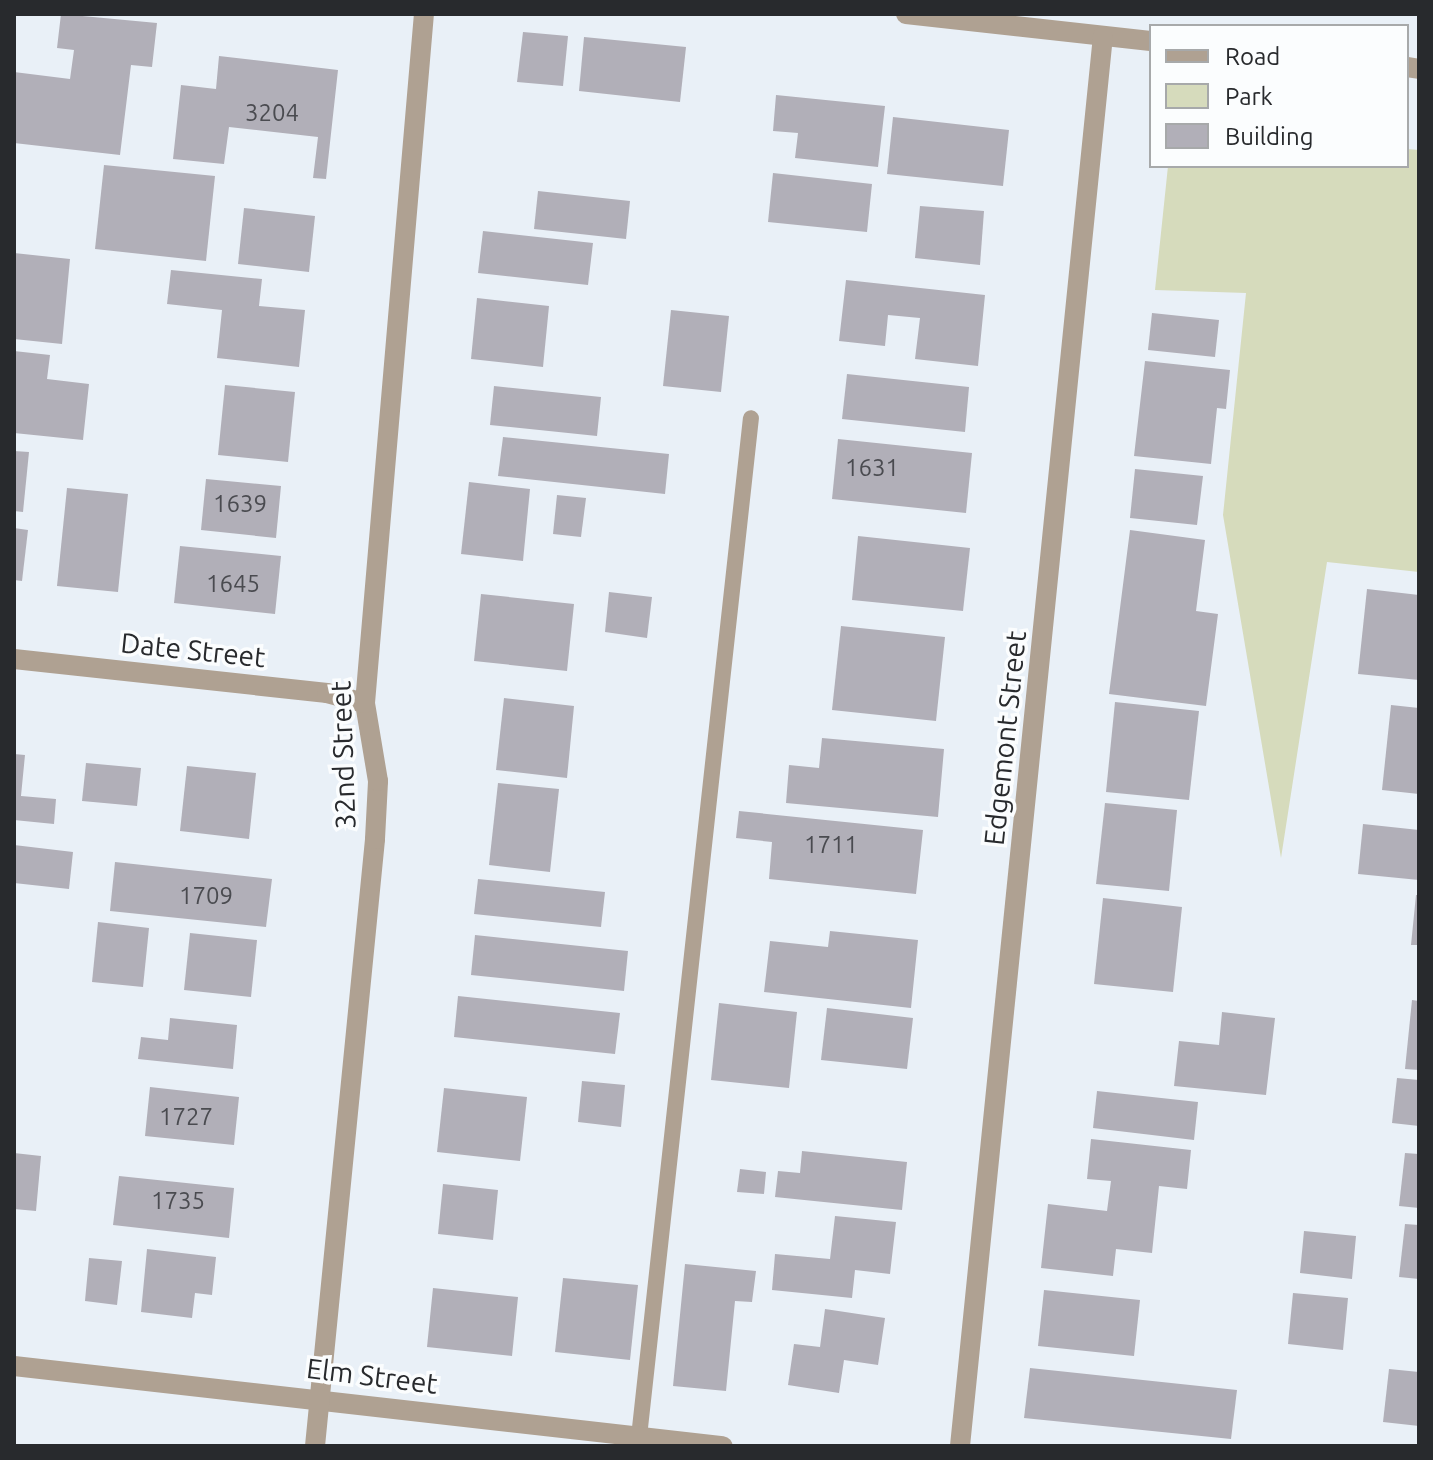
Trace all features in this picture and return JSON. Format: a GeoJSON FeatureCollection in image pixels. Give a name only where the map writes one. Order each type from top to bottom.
{"type":"FeatureCollection","features":[{"type":"Feature","properties":{"kind":"street","name":"32nd Street"},"geometry":{"type":"LineString","coordinates":[[315,1446],[375,839],[378,781],[365,703],[424,14]]}},
{"type":"Feature","properties":{"kind":"street"},"geometry":{"type":"LineString","coordinates":[[906,14],[1149,41]]}},
{"type":"Feature","properties":{"kind":"street","name":"Edgemont Street"},"geometry":{"type":"LineString","coordinates":[[960,1446],[1103,36]]}},
{"type":"Feature","properties":{"kind":"street","name":"Date Street"},"geometry":{"type":"LineString","coordinates":[[14,659],[327,693],[365,703]]}},
{"type":"Feature","properties":{"kind":"street","name":"Elm Street"},"geometry":{"type":"LineString","coordinates":[[14,1366],[320,1398],[638,1441],[722,1446]]}},
{"type":"Feature","properties":{"kind":"lane"},"geometry":{"type":"LineString","coordinates":[[638,1441],[751,418]]}},
{"type":"Feature","properties":{"kind":"green space"},"geometry":{"type":"Polygon","coordinates":[[[1409,149],[1419,150],[1419,572],[1327,562],[1281,858],[1223,515],[1246,293],[1155,290],[1168,168],[1409,168],[1409,149]]]}},
{"type":"Feature","properties":{"kind":"building"},"geometry":{"type":"Polygon","coordinates":[[[61,14],[157,23],[152,67],[131,65],[120,155],[14,143],[14,72],[70,79],[74,50],[57,48],[61,14]]]}},
{"type":"Feature","properties":{"kind":"building"},"geometry":{"type":"Polygon","coordinates":[[[523,32],[568,36],[563,86],[517,82],[523,32]]]}},
{"type":"Feature","properties":{"kind":"building"},"geometry":{"type":"Polygon","coordinates":[[[584,37],[686,47],[680,102],[579,91],[584,37]]]}},
{"type":"Feature","properties":{"kind":"building"},"geometry":{"type":"Polygon","coordinates":[[[219,56],[338,70],[326,179],[313,178],[318,137],[229,127],[224,164],[173,159],[181,85],[216,89],[219,56]]]}},
{"type":"Feature","properties":{"kind":"building"},"geometry":{"type":"Polygon","coordinates":[[[776,95],[885,106],[878,167],[795,158],[798,133],[773,131],[776,95]]]}},
{"type":"Feature","properties":{"kind":"building"},"geometry":{"type":"Polygon","coordinates":[[[893,117],[1009,130],[1003,186],[887,174],[893,117]]]}},
{"type":"Feature","properties":{"kind":"building"},"geometry":{"type":"Polygon","coordinates":[[[104,165],[215,176],[206,261],[95,249],[104,165]]]}},
{"type":"Feature","properties":{"kind":"building"},"geometry":{"type":"Polygon","coordinates":[[[773,173],[872,184],[867,232],[768,222],[773,173]]]}},
{"type":"Feature","properties":{"kind":"building"},"geometry":{"type":"Polygon","coordinates":[[[538,191],[630,201],[626,239],[534,229],[538,191]]]}},
{"type":"Feature","properties":{"kind":"building"},"geometry":{"type":"Polygon","coordinates":[[[920,206],[984,211],[980,265],[915,258],[920,206]]]}},
{"type":"Feature","properties":{"kind":"building"},"geometry":{"type":"Polygon","coordinates":[[[244,208],[315,216],[309,272],[238,264],[244,208]]]}},
{"type":"Feature","properties":{"kind":"building"},"geometry":{"type":"Polygon","coordinates":[[[483,231],[593,243],[588,285],[478,273],[483,231]]]}},
{"type":"Feature","properties":{"kind":"building"},"geometry":{"type":"Polygon","coordinates":[[[14,253],[70,259],[62,344],[14,339],[14,253]]]}},
{"type":"Feature","properties":{"kind":"building"},"geometry":{"type":"Polygon","coordinates":[[[171,270],[262,279],[259,306],[305,310],[299,367],[217,358],[222,310],[167,304],[171,270]]]}},
{"type":"Feature","properties":{"kind":"building"},"geometry":{"type":"Polygon","coordinates":[[[846,280],[985,295],[978,366],[915,359],[920,318],[888,315],[885,346],[839,341],[846,280]]]}},
{"type":"Feature","properties":{"kind":"building"},"geometry":{"type":"Polygon","coordinates":[[[477,298],[549,306],[543,367],[471,359],[477,298]]]}},
{"type":"Feature","properties":{"kind":"building"},"geometry":{"type":"Polygon","coordinates":[[[671,310],[729,316],[721,392],[663,386],[671,310]]]}},
{"type":"Feature","properties":{"kind":"building"},"geometry":{"type":"Polygon","coordinates":[[[1152,313],[1219,320],[1215,357],[1148,350],[1152,313]]]}},
{"type":"Feature","properties":{"kind":"building"},"geometry":{"type":"Polygon","coordinates":[[[14,351],[50,355],[47,379],[89,384],[83,440],[14,433],[14,351]]]}},
{"type":"Feature","properties":{"kind":"building"},"geometry":{"type":"Polygon","coordinates":[[[1145,361],[1230,370],[1226,409],[1217,408],[1211,464],[1134,456],[1145,361]]]}},
{"type":"Feature","properties":{"kind":"building"},"geometry":{"type":"Polygon","coordinates":[[[847,374],[969,387],[965,432],[842,419],[847,374]]]}},
{"type":"Feature","properties":{"kind":"building"},"geometry":{"type":"Polygon","coordinates":[[[225,385],[295,392],[288,462],[218,455],[225,385]]]}},
{"type":"Feature","properties":{"kind":"building"},"geometry":{"type":"Polygon","coordinates":[[[494,386],[601,397],[597,436],[490,425],[494,386]]]}},
{"type":"Feature","properties":{"kind":"building"},"geometry":{"type":"Polygon","coordinates":[[[503,437],[669,454],[665,494],[498,476],[503,437]]]}},
{"type":"Feature","properties":{"kind":"building"},"geometry":{"type":"Polygon","coordinates":[[[838,439],[972,453],[966,513],[832,499],[838,439]]]}},
{"type":"Feature","properties":{"kind":"building"},"geometry":{"type":"Polygon","coordinates":[[[14,451],[29,452],[23,512],[14,511],[14,451]]]}},
{"type":"Feature","properties":{"kind":"building"},"geometry":{"type":"Polygon","coordinates":[[[1135,469],[1203,476],[1197,525],[1130,518],[1135,469]]]}},
{"type":"Feature","properties":{"kind":"building"},"geometry":{"type":"Polygon","coordinates":[[[206,479],[281,486],[276,538],[201,530],[206,479]]]}},
{"type":"Feature","properties":{"kind":"building"},"geometry":{"type":"Polygon","coordinates":[[[469,482],[530,489],[523,561],[461,554],[469,482]]]}},
{"type":"Feature","properties":{"kind":"building"},"geometry":{"type":"Polygon","coordinates":[[[67,488],[128,494],[118,592],[57,586],[67,488]]]}},
{"type":"Feature","properties":{"kind":"building"},"geometry":{"type":"Polygon","coordinates":[[[557,495],[586,498],[581,537],[553,534],[557,495]]]}},
{"type":"Feature","properties":{"kind":"building"},"geometry":{"type":"Polygon","coordinates":[[[14,528],[28,530],[22,581],[14,580],[14,528]]]}},
{"type":"Feature","properties":{"kind":"building"},"geometry":{"type":"Polygon","coordinates":[[[1130,530],[1205,540],[1196,611],[1218,614],[1206,706],[1109,694],[1130,530]]]}},
{"type":"Feature","properties":{"kind":"building"},"geometry":{"type":"Polygon","coordinates":[[[858,536],[970,548],[963,611],[852,600],[858,536]]]}},
{"type":"Feature","properties":{"kind":"building"},"geometry":{"type":"Polygon","coordinates":[[[180,546],[281,556],[275,614],[174,603],[180,546]]]}},
{"type":"Feature","properties":{"kind":"building"},"geometry":{"type":"Polygon","coordinates":[[[1367,589],[1419,595],[1419,680],[1358,674],[1367,589]]]}},
{"type":"Feature","properties":{"kind":"building"},"geometry":{"type":"Polygon","coordinates":[[[609,592],[652,597],[647,638],[605,632],[609,592]]]}},
{"type":"Feature","properties":{"kind":"building"},"geometry":{"type":"Polygon","coordinates":[[[481,594],[574,604],[567,671],[474,661],[481,594]]]}},
{"type":"Feature","properties":{"kind":"building"},"geometry":{"type":"Polygon","coordinates":[[[841,626],[945,637],[936,721],[832,710],[841,626]]]}},
{"type":"Feature","properties":{"kind":"building"},"geometry":{"type":"Polygon","coordinates":[[[504,698],[574,706],[567,778],[496,770],[504,698]]]}},
{"type":"Feature","properties":{"kind":"building"},"geometry":{"type":"Polygon","coordinates":[[[1115,702],[1199,711],[1189,800],[1106,792],[1115,702]]]}},
{"type":"Feature","properties":{"kind":"building"},"geometry":{"type":"Polygon","coordinates":[[[1391,705],[1419,708],[1419,794],[1382,790],[1391,705]]]}},
{"type":"Feature","properties":{"kind":"building"},"geometry":{"type":"Polygon","coordinates":[[[822,738],[944,749],[938,817],[786,803],[789,765],[819,768],[822,738]]]}},
{"type":"Feature","properties":{"kind":"building"},"geometry":{"type":"Polygon","coordinates":[[[14,754],[25,755],[21,796],[56,799],[54,824],[14,820],[14,754]]]}},
{"type":"Feature","properties":{"kind":"building"},"geometry":{"type":"Polygon","coordinates":[[[86,763],[141,768],[137,806],[82,801],[86,763]]]}},
{"type":"Feature","properties":{"kind":"building"},"geometry":{"type":"Polygon","coordinates":[[[187,766],[256,773],[249,839],[180,831],[187,766]]]}},
{"type":"Feature","properties":{"kind":"building"},"geometry":{"type":"Polygon","coordinates":[[[498,783],[559,789],[550,872],[489,865],[498,783]]]}},
{"type":"Feature","properties":{"kind":"building"},"geometry":{"type":"Polygon","coordinates":[[[1105,803],[1177,810],[1169,891],[1096,884],[1105,803]]]}},
{"type":"Feature","properties":{"kind":"building"},"geometry":{"type":"Polygon","coordinates":[[[739,811],[923,830],[916,894],[769,879],[772,842],[736,838],[739,811]]]}},
{"type":"Feature","properties":{"kind":"building"},"geometry":{"type":"Polygon","coordinates":[[[1363,824],[1419,830],[1419,880],[1358,874],[1363,824]]]}},
{"type":"Feature","properties":{"kind":"building"},"geometry":{"type":"Polygon","coordinates":[[[14,845],[73,852],[69,889],[14,883],[14,845]]]}},
{"type":"Feature","properties":{"kind":"building"},"geometry":{"type":"Polygon","coordinates":[[[115,862],[272,879],[266,927],[110,911],[115,862]]]}},
{"type":"Feature","properties":{"kind":"building"},"geometry":{"type":"Polygon","coordinates":[[[478,879],[605,892],[601,927],[474,914],[478,879]]]}},
{"type":"Feature","properties":{"kind":"building"},"geometry":{"type":"Polygon","coordinates":[[[1416,895],[1419,895],[1419,945],[1411,945],[1416,895]]]}},
{"type":"Feature","properties":{"kind":"building"},"geometry":{"type":"Polygon","coordinates":[[[1103,898],[1182,907],[1173,992],[1094,984],[1103,898]]]}},
{"type":"Feature","properties":{"kind":"building"},"geometry":{"type":"Polygon","coordinates":[[[98,922],[149,928],[143,987],[92,982],[98,922]]]}},
{"type":"Feature","properties":{"kind":"building"},"geometry":{"type":"Polygon","coordinates":[[[830,931],[918,940],[911,1008],[764,992],[770,941],[828,947],[830,931]]]}},
{"type":"Feature","properties":{"kind":"building"},"geometry":{"type":"Polygon","coordinates":[[[190,933],[257,940],[251,997],[184,990],[190,933]]]}},
{"type":"Feature","properties":{"kind":"building"},"geometry":{"type":"Polygon","coordinates":[[[475,935],[628,951],[624,991],[471,975],[475,935]]]}},
{"type":"Feature","properties":{"kind":"building"},"geometry":{"type":"Polygon","coordinates":[[[458,996],[620,1013],[615,1054],[454,1037],[458,996]]]}},
{"type":"Feature","properties":{"kind":"building"},"geometry":{"type":"Polygon","coordinates":[[[1412,1000],[1419,1001],[1419,1070],[1405,1069],[1412,1000]]]}},
{"type":"Feature","properties":{"kind":"building"},"geometry":{"type":"Polygon","coordinates":[[[719,1003],[797,1012],[789,1088],[711,1080],[719,1003]]]}},
{"type":"Feature","properties":{"kind":"building"},"geometry":{"type":"Polygon","coordinates":[[[827,1008],[913,1018],[907,1069],[821,1060],[827,1008]]]}},
{"type":"Feature","properties":{"kind":"building"},"geometry":{"type":"Polygon","coordinates":[[[1222,1012],[1275,1018],[1266,1095],[1174,1086],[1179,1041],[1219,1045],[1222,1012]]]}},
{"type":"Feature","properties":{"kind":"building"},"geometry":{"type":"Polygon","coordinates":[[[170,1018],[237,1025],[233,1069],[138,1059],[141,1037],[168,1040],[170,1018]]]}},
{"type":"Feature","properties":{"kind":"building"},"geometry":{"type":"Polygon","coordinates":[[[1397,1078],[1419,1080],[1419,1126],[1392,1123],[1397,1078]]]}},
{"type":"Feature","properties":{"kind":"building"},"geometry":{"type":"Polygon","coordinates":[[[582,1081],[625,1085],[621,1127],[578,1122],[582,1081]]]}},
{"type":"Feature","properties":{"kind":"building"},"geometry":{"type":"Polygon","coordinates":[[[150,1087],[239,1097],[234,1145],[145,1136],[150,1087]]]}},
{"type":"Feature","properties":{"kind":"building"},"geometry":{"type":"Polygon","coordinates":[[[444,1088],[527,1097],[520,1161],[437,1152],[444,1088]]]}},
{"type":"Feature","properties":{"kind":"building"},"geometry":{"type":"Polygon","coordinates":[[[1097,1091],[1198,1102],[1194,1140],[1093,1128],[1097,1091]]]}},
{"type":"Feature","properties":{"kind":"building"},"geometry":{"type":"Polygon","coordinates":[[[1091,1139],[1191,1150],[1187,1189],[1159,1186],[1152,1253],[1116,1249],[1113,1276],[1041,1268],[1048,1204],[1107,1211],[1111,1181],[1087,1179],[1091,1139]]]}},
{"type":"Feature","properties":{"kind":"building"},"geometry":{"type":"Polygon","coordinates":[[[802,1151],[907,1162],[902,1210],[775,1197],[778,1171],[800,1173],[802,1151]]]}},
{"type":"Feature","properties":{"kind":"building"},"geometry":{"type":"Polygon","coordinates":[[[14,1153],[41,1156],[36,1211],[14,1209],[14,1153]]]}},
{"type":"Feature","properties":{"kind":"building"},"geometry":{"type":"Polygon","coordinates":[[[1405,1153],[1419,1154],[1419,1208],[1399,1206],[1405,1153]]]}},
{"type":"Feature","properties":{"kind":"building"},"geometry":{"type":"Polygon","coordinates":[[[740,1169],[766,1172],[764,1194],[737,1192],[740,1169]]]}},
{"type":"Feature","properties":{"kind":"building"},"geometry":{"type":"Polygon","coordinates":[[[119,1176],[234,1188],[229,1238],[113,1225],[119,1176]]]}},
{"type":"Feature","properties":{"kind":"building"},"geometry":{"type":"Polygon","coordinates":[[[443,1184],[498,1190],[493,1240],[438,1234],[443,1184]]]}},
{"type":"Feature","properties":{"kind":"building"},"geometry":{"type":"Polygon","coordinates":[[[835,1216],[896,1222],[890,1274],[855,1270],[852,1298],[772,1290],[775,1254],[830,1259],[835,1216]]]}},
{"type":"Feature","properties":{"kind":"building"},"geometry":{"type":"Polygon","coordinates":[[[1405,1224],[1419,1225],[1419,1279],[1399,1277],[1405,1224]]]}},
{"type":"Feature","properties":{"kind":"building"},"geometry":{"type":"Polygon","coordinates":[[[1304,1231],[1356,1236],[1352,1279],[1300,1273],[1304,1231]]]}},
{"type":"Feature","properties":{"kind":"building"},"geometry":{"type":"Polygon","coordinates":[[[147,1249],[216,1257],[212,1295],[195,1293],[192,1318],[141,1312],[147,1249]]]}},
{"type":"Feature","properties":{"kind":"building"},"geometry":{"type":"Polygon","coordinates":[[[89,1258],[122,1261],[117,1305],[85,1301],[89,1258]]]}},
{"type":"Feature","properties":{"kind":"building"},"geometry":{"type":"Polygon","coordinates":[[[685,1264],[756,1271],[752,1302],[735,1301],[726,1391],[673,1386],[685,1264]]]}},
{"type":"Feature","properties":{"kind":"building"},"geometry":{"type":"Polygon","coordinates":[[[563,1278],[638,1285],[630,1360],[555,1352],[563,1278]]]}},
{"type":"Feature","properties":{"kind":"building"},"geometry":{"type":"Polygon","coordinates":[[[433,1288],[518,1297],[512,1356],[427,1347],[433,1288]]]}},
{"type":"Feature","properties":{"kind":"building"},"geometry":{"type":"Polygon","coordinates":[[[1044,1290],[1140,1300],[1134,1356],[1038,1346],[1044,1290]]]}},
{"type":"Feature","properties":{"kind":"building"},"geometry":{"type":"Polygon","coordinates":[[[1293,1293],[1348,1298],[1343,1350],[1288,1344],[1293,1293]]]}},
{"type":"Feature","properties":{"kind":"building"},"geometry":{"type":"Polygon","coordinates":[[[825,1309],[885,1318],[878,1365],[844,1360],[839,1393],[788,1385],[794,1344],[820,1347],[825,1309]]]}},
{"type":"Feature","properties":{"kind":"building"},"geometry":{"type":"Polygon","coordinates":[[[1030,1368],[1237,1390],[1231,1439],[1024,1418],[1030,1368]]]}},
{"type":"Feature","properties":{"kind":"building"},"geometry":{"type":"Polygon","coordinates":[[[1389,1369],[1419,1372],[1419,1426],[1383,1422],[1389,1369]]]}}]}
